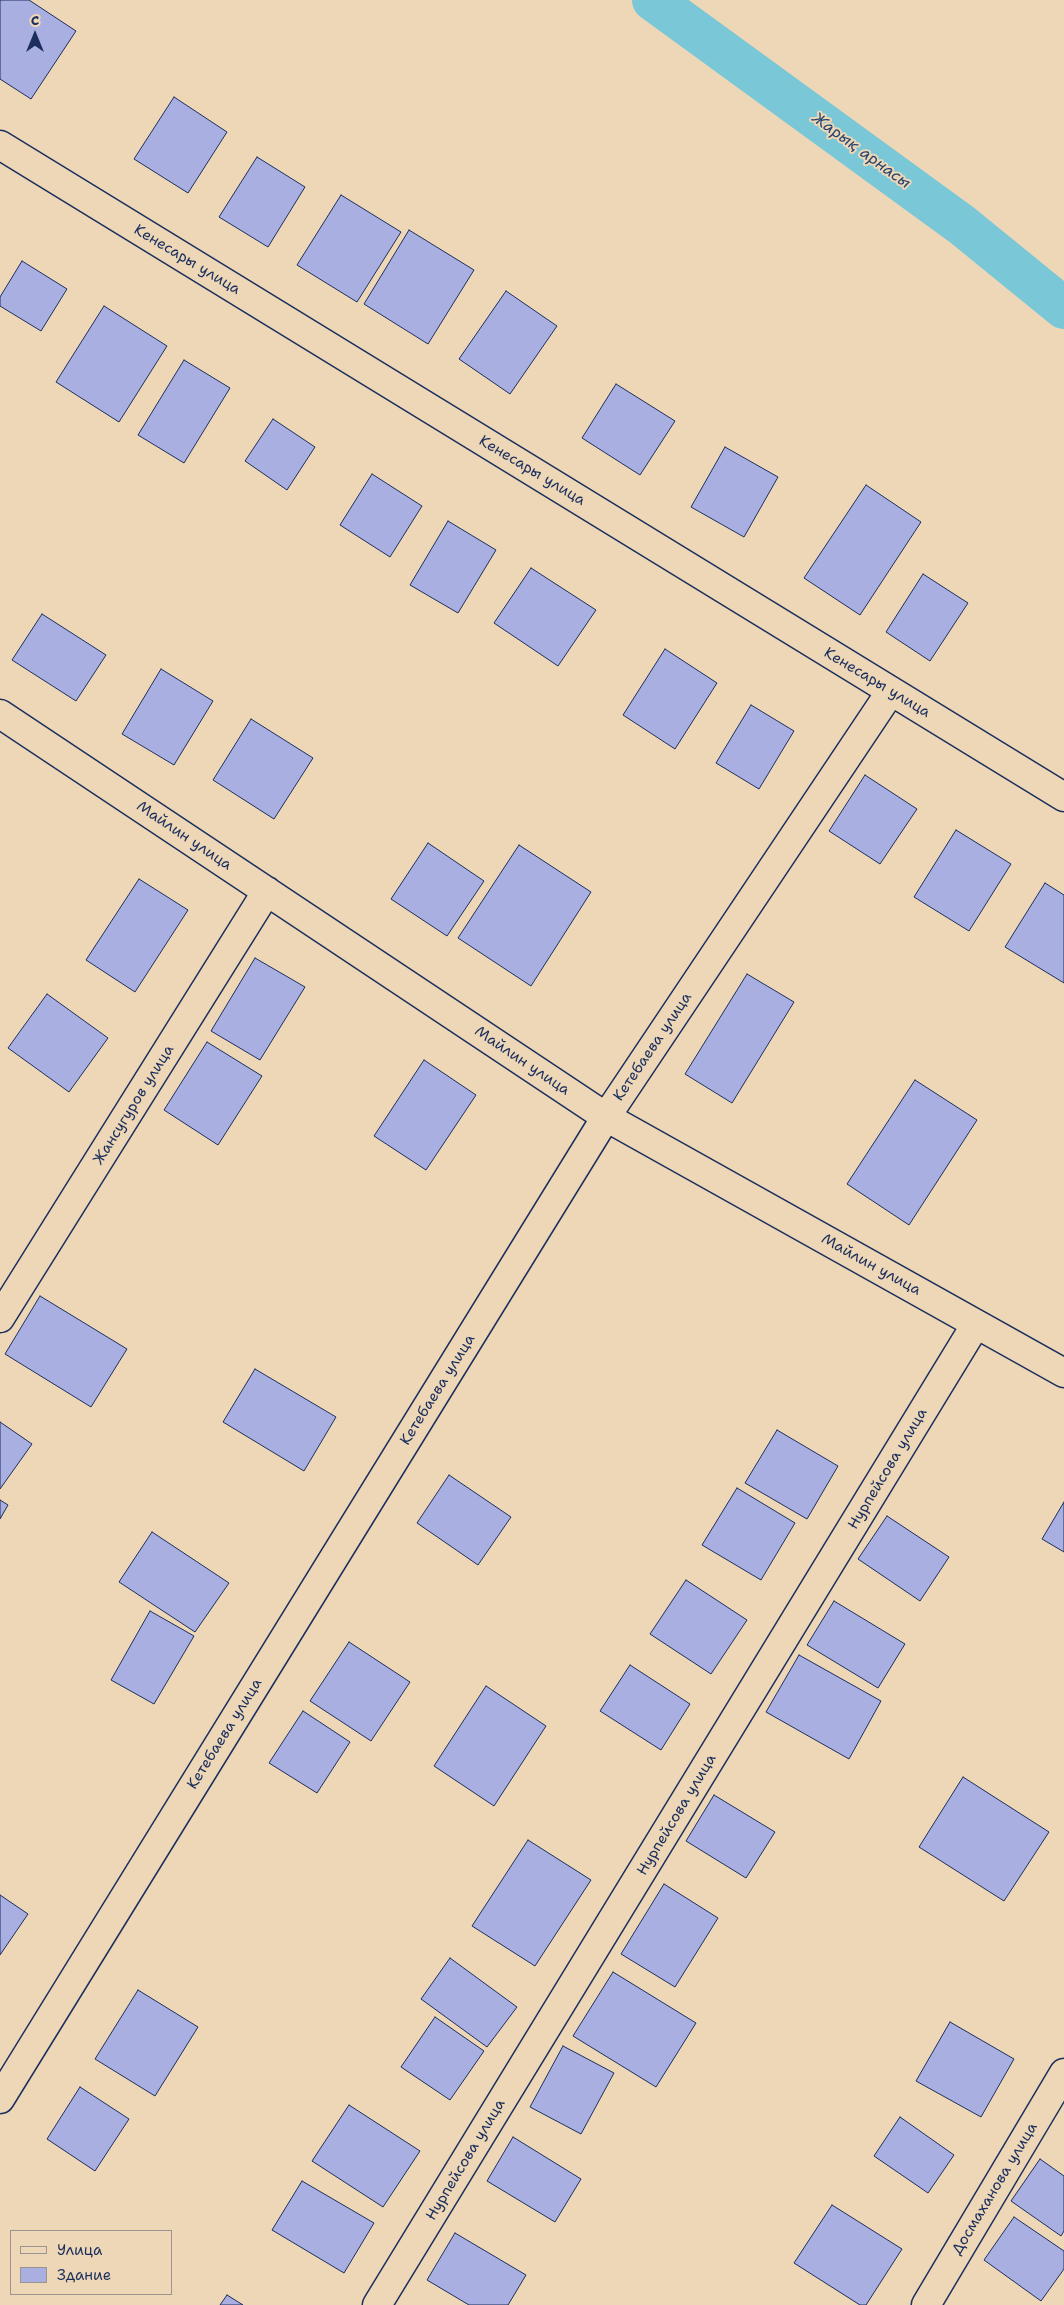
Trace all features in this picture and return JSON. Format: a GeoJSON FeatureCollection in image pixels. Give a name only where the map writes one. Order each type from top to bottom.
{"type":"FeatureCollection","features":[{"type":"Feature","properties":{"kind":"street","name":"Кенесары улица"},"geometry":{"type":"LineString","coordinates":[[0,145],[1064,797]]}},
{"type":"Feature","properties":{"kind":"street","name":"Кетебаева улица"},"geometry":{"type":"LineString","coordinates":[[0,2099],[606,1117],[891,691]]}},
{"type":"Feature","properties":{"kind":"street","name":"Майлин улица"},"geometry":{"type":"LineString","coordinates":[[0,714],[606,1117],[1064,1373]]}},
{"type":"Feature","properties":{"kind":"street","name":"Жансугуров улица"},"geometry":{"type":"LineString","coordinates":[[0,1318],[267,891]]}},
{"type":"Feature","properties":{"kind":"street","name":"Нурпейсова улица"},"geometry":{"type":"LineString","coordinates":[[377,2305],[976,1324]]}},
{"type":"Feature","properties":{"kind":"street","name":"Досмаханова улица"},"geometry":{"type":"LineString","coordinates":[[926,2305],[1064,2073]]}},
{"type":"Feature","properties":{"kind":"building"},"geometry":{"type":"Polygon","coordinates":[[[0,0],[29,0],[76,31],[31,99],[0,79],[0,0]]]}},
{"type":"Feature","properties":{"kind":"building"},"geometry":{"type":"Polygon","coordinates":[[[174,97],[227,132],[188,193],[134,159],[174,97]]]}},
{"type":"Feature","properties":{"kind":"building"},"geometry":{"type":"Polygon","coordinates":[[[257,157],[305,187],[268,247],[219,217],[257,157]]]}},
{"type":"Feature","properties":{"kind":"building"},"geometry":{"type":"Polygon","coordinates":[[[341,195],[401,232],[357,302],[297,265],[341,195]]]}},
{"type":"Feature","properties":{"kind":"building"},"geometry":{"type":"Polygon","coordinates":[[[409,230],[474,270],[428,344],[364,304],[409,230]]]}},
{"type":"Feature","properties":{"kind":"building"},"geometry":{"type":"Polygon","coordinates":[[[22,261],[67,289],[41,331],[0,306],[0,297],[22,261]]]}},
{"type":"Feature","properties":{"kind":"building"},"geometry":{"type":"Polygon","coordinates":[[[506,291],[557,326],[510,394],[459,359],[506,291]]]}},
{"type":"Feature","properties":{"kind":"building"},"geometry":{"type":"Polygon","coordinates":[[[104,306],[167,346],[119,422],[56,382],[104,306]]]}},
{"type":"Feature","properties":{"kind":"building"},"geometry":{"type":"Polygon","coordinates":[[[184,360],[230,388],[184,463],[138,435],[184,360]]]}},
{"type":"Feature","properties":{"kind":"building"},"geometry":{"type":"Polygon","coordinates":[[[616,384],[675,421],[640,475],[582,438],[616,384]]]}},
{"type":"Feature","properties":{"kind":"building"},"geometry":{"type":"Polygon","coordinates":[[[273,419],[315,447],[287,490],[245,461],[273,419]]]}},
{"type":"Feature","properties":{"kind":"building"},"geometry":{"type":"Polygon","coordinates":[[[725,447],[778,477],[744,537],[691,507],[725,447]]]}},
{"type":"Feature","properties":{"kind":"building"},"geometry":{"type":"Polygon","coordinates":[[[372,474],[422,506],[390,557],[340,525],[372,474]]]}},
{"type":"Feature","properties":{"kind":"building"},"geometry":{"type":"Polygon","coordinates":[[[866,485],[921,522],[860,615],[804,578],[866,485]]]}},
{"type":"Feature","properties":{"kind":"building"},"geometry":{"type":"Polygon","coordinates":[[[448,521],[496,550],[458,613],[410,585],[448,521]]]}},
{"type":"Feature","properties":{"kind":"building"},"geometry":{"type":"Polygon","coordinates":[[[531,568],[596,610],[558,666],[494,623],[531,568]]]}},
{"type":"Feature","properties":{"kind":"building"},"geometry":{"type":"Polygon","coordinates":[[[923,574],[968,603],[930,661],[886,632],[923,574]]]}},
{"type":"Feature","properties":{"kind":"building"},"geometry":{"type":"Polygon","coordinates":[[[42,614],[106,655],[76,701],[12,660],[42,614]]]}},
{"type":"Feature","properties":{"kind":"building"},"geometry":{"type":"Polygon","coordinates":[[[665,649],[717,683],[675,749],[623,715],[665,649]]]}},
{"type":"Feature","properties":{"kind":"building"},"geometry":{"type":"Polygon","coordinates":[[[161,669],[213,701],[174,765],[122,734],[161,669]]]}},
{"type":"Feature","properties":{"kind":"building"},"geometry":{"type":"Polygon","coordinates":[[[751,705],[794,731],[759,789],[716,763],[751,705]]]}},
{"type":"Feature","properties":{"kind":"building"},"geometry":{"type":"Polygon","coordinates":[[[251,719],[313,758],[274,819],[213,780],[251,719]]]}},
{"type":"Feature","properties":{"kind":"building"},"geometry":{"type":"Polygon","coordinates":[[[865,775],[917,809],[880,864],[829,831],[865,775]]]}},
{"type":"Feature","properties":{"kind":"building"},"geometry":{"type":"Polygon","coordinates":[[[956,830],[1011,864],[969,931],[914,897],[956,830]]]}},
{"type":"Feature","properties":{"kind":"building"},"geometry":{"type":"Polygon","coordinates":[[[428,843],[484,881],[447,936],[391,899],[428,843]]]}},
{"type":"Feature","properties":{"kind":"building"},"geometry":{"type":"Polygon","coordinates":[[[519,845],[591,892],[531,986],[458,938],[519,845]]]}},
{"type":"Feature","properties":{"kind":"building"},"geometry":{"type":"Polygon","coordinates":[[[139,879],[188,910],[135,992],[86,960],[139,879]]]}},
{"type":"Feature","properties":{"kind":"building"},"geometry":{"type":"Polygon","coordinates":[[[1045,883],[1064,895],[1064,983],[1005,947],[1045,883]]]}},
{"type":"Feature","properties":{"kind":"building"},"geometry":{"type":"Polygon","coordinates":[[[255,958],[305,987],[260,1060],[211,1031],[255,958]]]}},
{"type":"Feature","properties":{"kind":"building"},"geometry":{"type":"Polygon","coordinates":[[[747,974],[794,1002],[732,1103],[685,1074],[747,974]]]}},
{"type":"Feature","properties":{"kind":"building"},"geometry":{"type":"Polygon","coordinates":[[[47,994],[108,1038],[69,1092],[8,1048],[47,994]]]}},
{"type":"Feature","properties":{"kind":"building"},"geometry":{"type":"Polygon","coordinates":[[[207,1042],[262,1076],[218,1145],[164,1110],[207,1042]]]}},
{"type":"Feature","properties":{"kind":"building"},"geometry":{"type":"Polygon","coordinates":[[[424,1060],[476,1095],[426,1170],[374,1136],[424,1060]]]}},
{"type":"Feature","properties":{"kind":"building"},"geometry":{"type":"Polygon","coordinates":[[[915,1080],[977,1120],[909,1225],[847,1184],[915,1080]]]}},
{"type":"Feature","properties":{"kind":"building"},"geometry":{"type":"Polygon","coordinates":[[[40,1296],[127,1349],[91,1407],[5,1354],[40,1296]]]}},
{"type":"Feature","properties":{"kind":"building"},"geometry":{"type":"Polygon","coordinates":[[[255,1369],[336,1417],[304,1471],[223,1422],[255,1369]]]}},
{"type":"Feature","properties":{"kind":"building"},"geometry":{"type":"Polygon","coordinates":[[[0,1422],[32,1444],[0,1489],[0,1422]]]}},
{"type":"Feature","properties":{"kind":"building"},"geometry":{"type":"Polygon","coordinates":[[[777,1430],[838,1466],[807,1519],[745,1483],[777,1430]]]}},
{"type":"Feature","properties":{"kind":"building"},"geometry":{"type":"Polygon","coordinates":[[[449,1475],[511,1517],[478,1565],[417,1523],[449,1475]]]}},
{"type":"Feature","properties":{"kind":"building"},"geometry":{"type":"Polygon","coordinates":[[[737,1488],[795,1523],[761,1580],[702,1545],[737,1488]]]}},
{"type":"Feature","properties":{"kind":"building"},"geometry":{"type":"Polygon","coordinates":[[[0,1500],[8,1505],[0,1519],[0,1500]]]}},
{"type":"Feature","properties":{"kind":"building"},"geometry":{"type":"Polygon","coordinates":[[[1064,1502],[1064,1552],[1042,1539],[1064,1502]]]}},
{"type":"Feature","properties":{"kind":"building"},"geometry":{"type":"Polygon","coordinates":[[[887,1516],[949,1557],[920,1601],[858,1559],[887,1516]]]}},
{"type":"Feature","properties":{"kind":"building"},"geometry":{"type":"Polygon","coordinates":[[[152,1532],[229,1583],[195,1632],[119,1582],[152,1532]]]}},
{"type":"Feature","properties":{"kind":"building"},"geometry":{"type":"Polygon","coordinates":[[[686,1580],[747,1620],[711,1674],[650,1634],[686,1580]]]}},
{"type":"Feature","properties":{"kind":"building"},"geometry":{"type":"Polygon","coordinates":[[[834,1601],[905,1644],[878,1688],[807,1645],[834,1601]]]}},
{"type":"Feature","properties":{"kind":"building"},"geometry":{"type":"Polygon","coordinates":[[[150,1611],[194,1636],[154,1704],[111,1680],[150,1611]]]}},
{"type":"Feature","properties":{"kind":"building"},"geometry":{"type":"Polygon","coordinates":[[[349,1642],[410,1682],[371,1741],[310,1701],[349,1642]]]}},
{"type":"Feature","properties":{"kind":"building"},"geometry":{"type":"Polygon","coordinates":[[[799,1655],[881,1701],[849,1759],[766,1712],[799,1655]]]}},
{"type":"Feature","properties":{"kind":"building"},"geometry":{"type":"Polygon","coordinates":[[[630,1665],[690,1704],[661,1750],[600,1711],[630,1665]]]}},
{"type":"Feature","properties":{"kind":"building"},"geometry":{"type":"Polygon","coordinates":[[[486,1686],[546,1726],[494,1806],[434,1766],[486,1686]]]}},
{"type":"Feature","properties":{"kind":"building"},"geometry":{"type":"Polygon","coordinates":[[[303,1711],[350,1742],[317,1793],[269,1763],[303,1711]]]}},
{"type":"Feature","properties":{"kind":"building"},"geometry":{"type":"Polygon","coordinates":[[[963,1777],[1049,1832],[1004,1901],[919,1847],[963,1777]]]}},
{"type":"Feature","properties":{"kind":"building"},"geometry":{"type":"Polygon","coordinates":[[[714,1795],[775,1832],[746,1878],[686,1841],[714,1795]]]}},
{"type":"Feature","properties":{"kind":"building"},"geometry":{"type":"Polygon","coordinates":[[[528,1840],[591,1880],[535,1966],[472,1926],[528,1840]]]}},
{"type":"Feature","properties":{"kind":"building"},"geometry":{"type":"Polygon","coordinates":[[[664,1884],[718,1918],[675,1987],[621,1954],[664,1884]]]}},
{"type":"Feature","properties":{"kind":"building"},"geometry":{"type":"Polygon","coordinates":[[[0,1895],[28,1914],[0,1955],[0,1895]]]}},
{"type":"Feature","properties":{"kind":"building"},"geometry":{"type":"Polygon","coordinates":[[[450,1958],[517,2007],[487,2047],[421,1999],[450,1958]]]}},
{"type":"Feature","properties":{"kind":"building"},"geometry":{"type":"Polygon","coordinates":[[[613,1972],[696,2023],[656,2087],[573,2036],[613,1972]]]}},
{"type":"Feature","properties":{"kind":"building"},"geometry":{"type":"Polygon","coordinates":[[[138,1990],[198,2027],[155,2096],[95,2059],[138,1990]]]}},
{"type":"Feature","properties":{"kind":"building"},"geometry":{"type":"Polygon","coordinates":[[[435,2017],[484,2051],[450,2100],[401,2067],[435,2017]]]}},
{"type":"Feature","properties":{"kind":"building"},"geometry":{"type":"Polygon","coordinates":[[[950,2022],[1014,2059],[981,2117],[916,2081],[950,2022]]]}},
{"type":"Feature","properties":{"kind":"building"},"geometry":{"type":"Polygon","coordinates":[[[563,2046],[614,2073],[581,2134],[530,2107],[563,2046]]]}},
{"type":"Feature","properties":{"kind":"building"},"geometry":{"type":"Polygon","coordinates":[[[80,2087],[129,2119],[95,2171],[47,2139],[80,2087]]]}},
{"type":"Feature","properties":{"kind":"building"},"geometry":{"type":"Polygon","coordinates":[[[349,2105],[420,2151],[383,2207],[312,2161],[349,2105]]]}},
{"type":"Feature","properties":{"kind":"building"},"geometry":{"type":"Polygon","coordinates":[[[900,2117],[954,2155],[928,2193],[874,2156],[900,2117]]]}},
{"type":"Feature","properties":{"kind":"building"},"geometry":{"type":"Polygon","coordinates":[[[513,2137],[581,2179],[555,2222],[487,2181],[513,2137]]]}},
{"type":"Feature","properties":{"kind":"building"},"geometry":{"type":"Polygon","coordinates":[[[1040,2159],[1064,2176],[1064,2231],[1061,2236],[1011,2201],[1040,2159]]]}},
{"type":"Feature","properties":{"kind":"building"},"geometry":{"type":"Polygon","coordinates":[[[302,2181],[374,2223],[344,2273],[272,2230],[302,2181]]]}},
{"type":"Feature","properties":{"kind":"building"},"geometry":{"type":"Polygon","coordinates":[[[832,2205],[902,2249],[866,2305],[860,2305],[794,2263],[832,2205]]]}},
{"type":"Feature","properties":{"kind":"building"},"geometry":{"type":"Polygon","coordinates":[[[1014,2217],[1064,2251],[1064,2269],[1041,2301],[984,2260],[1014,2217]]]}},
{"type":"Feature","properties":{"kind":"building"},"geometry":{"type":"Polygon","coordinates":[[[455,2233],[526,2275],[508,2305],[469,2305],[427,2280],[455,2233]]]}},
{"type":"Feature","properties":{"kind":"building"},"geometry":{"type":"Polygon","coordinates":[[[227,2295],[243,2305],[220,2305],[227,2295]]]}},
{"type":"Feature","properties":{"kind":"waterway","name":"Жарық арнасы"},"geometry":{"type":"LineString","coordinates":[[653,0],[962,225],[1064,308]]}}]}
